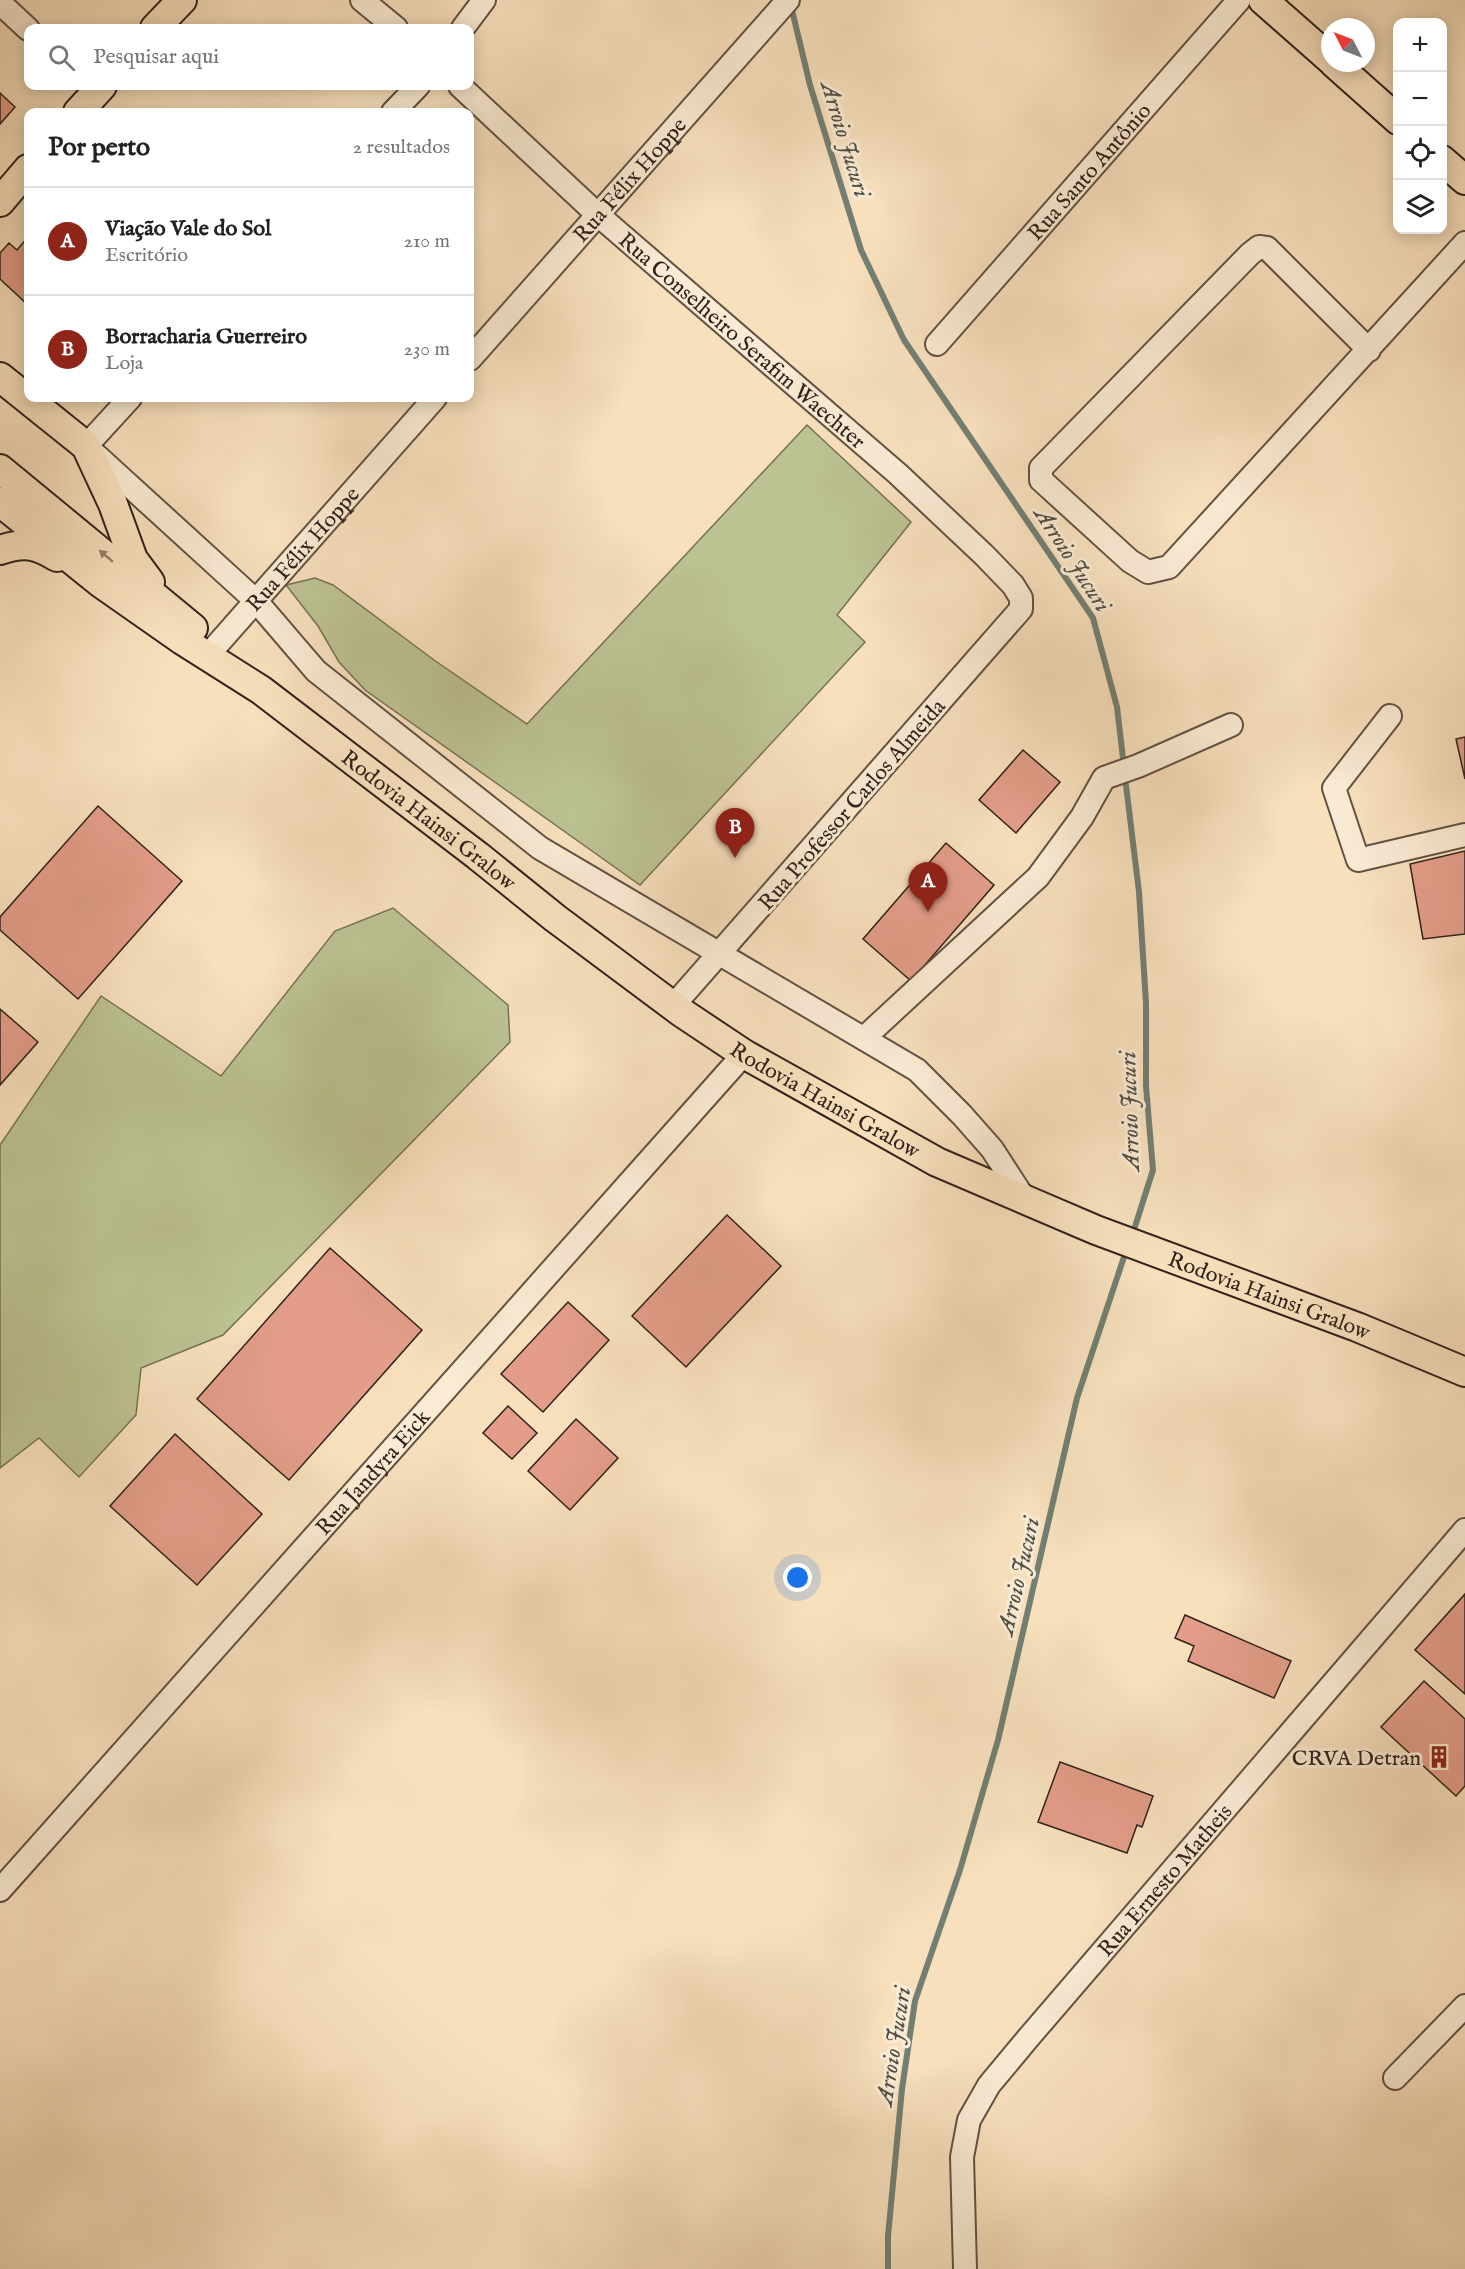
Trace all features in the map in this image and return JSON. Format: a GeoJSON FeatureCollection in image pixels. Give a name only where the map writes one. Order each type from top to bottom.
{"type":"FeatureCollection","features":[{"type":"Feature","properties":{"kind":"main road"},"geometry":{"type":"LineString","coordinates":[[159,24],[182,0]]}},
{"type":"Feature","properties":{"kind":"main road"},"geometry":{"type":"LineString","coordinates":[[1263,0],[1321,51]]}},
{"type":"Feature","properties":{"kind":"main road"},"geometry":{"type":"LineString","coordinates":[[1344,72],[1393,116]]}},
{"type":"Feature","properties":{"kind":"main road"},"geometry":{"type":"LineString","coordinates":[[81,108],[95,90]]}},
{"type":"Feature","properties":{"kind":"main road"},"geometry":{"type":"LineString","coordinates":[[1447,164],[1465,180]]}},
{"type":"Feature","properties":{"kind":"main road"},"geometry":{"type":"LineString","coordinates":[[2,199],[24,174]]}},
{"type":"Feature","properties":{"kind":"main road"},"geometry":{"type":"LineString","coordinates":[[0,376],[24,396]]}},
{"type":"Feature","properties":{"kind":"main road"},"geometry":{"type":"LineString","coordinates":[[32,402],[86,446],[113,504],[133,559],[149,581],[207,639]]}},
{"type":"Feature","properties":{"kind":"main road","name":"Rodovia Hainsi Gralow"},"geometry":{"type":"LineString","coordinates":[[0,469],[207,639],[261,690]]}},
{"type":"Feature","properties":{"kind":"main road","name":"Rodovia Hainsi Gralow"},"geometry":{"type":"LineString","coordinates":[[10,510],[122,598],[182,640],[261,690],[478,856],[555,918],[673,1006],[744,1054],[937,1162],[1096,1230],[1357,1327],[1465,1372]]}},
{"type":"Feature","properties":{"kind":"main road"},"geometry":{"type":"LineString","coordinates":[[0,550],[20,544],[35,546],[122,598]]}},
{"type":"Feature","properties":{"kind":"street"},"geometry":{"type":"LineString","coordinates":[[363,0],[391,24]]}},
{"type":"Feature","properties":{"kind":"street"},"geometry":{"type":"LineString","coordinates":[[466,24],[484,0]]}},
{"type":"Feature","properties":{"kind":"street","name":"Rua Félix Hoppe"},"geometry":{"type":"LineString","coordinates":[[474,354],[788,0]]}},
{"type":"Feature","properties":{"kind":"street","name":"Rua Santo Antônio"},"geometry":{"type":"LineString","coordinates":[[937,344],[1239,0]]}},
{"type":"Feature","properties":{"kind":"street"},"geometry":{"type":"LineString","coordinates":[[0,3],[24,25]]}},
{"type":"Feature","properties":{"kind":"street"},"geometry":{"type":"LineString","coordinates":[[397,108],[413,90]]}},
{"type":"Feature","properties":{"kind":"street","name":"Rua Conselheiro Serafim Waechter"},"geometry":{"type":"LineString","coordinates":[[464,90],[597,214],[898,474],[984,555],[1013,585],[1021,598]]}},
{"type":"Feature","properties":{"kind":"street"},"geometry":{"type":"LineString","coordinates":[[1369,350],[1267,248],[1259,247],[1041,468],[1041,480],[1130,561],[1148,572],[1169,567],[1369,350],[1465,243]]}},
{"type":"Feature","properties":{"kind":"street"},"geometry":{"type":"LineString","coordinates":[[126,402],[86,446],[256,601],[316,671],[540,848],[917,1070],[992,1149],[1025,1200]]}},
{"type":"Feature","properties":{"kind":"street","name":"Rua Félix Hoppe"},"geometry":{"type":"LineString","coordinates":[[207,639],[256,601],[431,402]]}},
{"type":"Feature","properties":{"kind":"street"},"geometry":{"type":"LineString","coordinates":[[0,542],[10,510]]}},
{"type":"Feature","properties":{"kind":"street","name":"Rua Professor Carlos Almeida"},"geometry":{"type":"LineString","coordinates":[[673,1006],[1021,609],[1021,598]]}},
{"type":"Feature","properties":{"kind":"street"},"geometry":{"type":"LineString","coordinates":[[1390,716],[1334,788],[1358,860],[1465,835]]}},
{"type":"Feature","properties":{"kind":"street"},"geometry":{"type":"LineString","coordinates":[[864,1038],[1038,878],[1082,817],[1104,778],[1138,766],[1231,725]]}},
{"type":"Feature","properties":{"kind":"street","name":"Rua Jandyra Eick"},"geometry":{"type":"LineString","coordinates":[[0,1890],[744,1054]]}},
{"type":"Feature","properties":{"kind":"street","name":"Rua Ernesto Matheis"},"geometry":{"type":"LineString","coordinates":[[965,2269],[962,2157],[969,2120],[979,2100],[1037,2028],[1465,1530]]}},
{"type":"Feature","properties":{"kind":"street"},"geometry":{"type":"LineString","coordinates":[[1395,2078],[1465,2006]]}},
{"type":"Feature","properties":{"kind":"green space"},"geometry":{"type":"Polygon","coordinates":[[[807,425],[911,522],[837,615],[865,642],[640,885],[365,690],[339,662],[318,626],[286,585],[315,578],[333,585],[434,660],[527,724],[807,425]]]}},
{"type":"Feature","properties":{"kind":"green space"},"geometry":{"type":"Polygon","coordinates":[[[393,908],[508,1005],[510,1042],[223,1335],[141,1368],[136,1415],[79,1477],[39,1438],[0,1468],[0,1145],[101,996],[221,1076],[335,931],[393,908]]]}},
{"type":"Feature","properties":{"kind":"building"},"geometry":{"type":"Polygon","coordinates":[[[0,93],[15,107],[0,124],[0,93]]]}},
{"type":"Feature","properties":{"kind":"building"},"geometry":{"type":"Polygon","coordinates":[[[24,242],[24,301],[0,279],[0,253],[9,243],[17,250],[24,242]]]}},
{"type":"Feature","properties":{"kind":"building"},"geometry":{"type":"Polygon","coordinates":[[[1465,737],[1465,779],[1456,739],[1465,737]]]}},
{"type":"Feature","properties":{"kind":"building"},"geometry":{"type":"Polygon","coordinates":[[[1023,750],[1060,782],[1016,833],[979,800],[1023,750]]]}},
{"type":"Feature","properties":{"kind":"building"},"geometry":{"type":"Polygon","coordinates":[[[98,806],[182,881],[78,999],[0,930],[0,917],[98,806]]]}},
{"type":"Feature","properties":{"kind":"building"},"geometry":{"type":"Polygon","coordinates":[[[946,843],[994,885],[911,981],[863,939],[946,843]]]}},
{"type":"Feature","properties":{"kind":"building"},"geometry":{"type":"Polygon","coordinates":[[[1465,851],[1465,934],[1423,939],[1410,864],[1465,851]]]}},
{"type":"Feature","properties":{"kind":"building"},"geometry":{"type":"Polygon","coordinates":[[[0,1009],[38,1042],[0,1085],[0,1009]]]}},
{"type":"Feature","properties":{"kind":"building"},"geometry":{"type":"Polygon","coordinates":[[[727,1215],[781,1266],[686,1367],[632,1316],[727,1215]]]}},
{"type":"Feature","properties":{"kind":"building"},"geometry":{"type":"Polygon","coordinates":[[[330,1248],[422,1330],[289,1480],[197,1399],[330,1248]]]}},
{"type":"Feature","properties":{"kind":"building"},"geometry":{"type":"Polygon","coordinates":[[[568,1302],[609,1340],[543,1412],[501,1374],[568,1302]]]}},
{"type":"Feature","properties":{"kind":"building"},"geometry":{"type":"Polygon","coordinates":[[[508,1406],[537,1433],[512,1459],[483,1433],[508,1406]]]}},
{"type":"Feature","properties":{"kind":"building"},"geometry":{"type":"Polygon","coordinates":[[[576,1419],[618,1458],[570,1510],[528,1471],[576,1419]]]}},
{"type":"Feature","properties":{"kind":"building"},"geometry":{"type":"Polygon","coordinates":[[[175,1434],[262,1514],[197,1585],[110,1506],[175,1434]]]}},
{"type":"Feature","properties":{"kind":"building"},"geometry":{"type":"Polygon","coordinates":[[[1465,1594],[1465,1694],[1415,1650],[1465,1594]]]}},
{"type":"Feature","properties":{"kind":"building"},"geometry":{"type":"Polygon","coordinates":[[[1185,1615],[1291,1661],[1274,1698],[1188,1661],[1194,1646],[1175,1638],[1185,1615]]]}},
{"type":"Feature","properties":{"kind":"building","name":"CRVA Detran"},"geometry":{"type":"Polygon","coordinates":[[[1424,1681],[1465,1719],[1465,1786],[1456,1796],[1381,1727],[1424,1681]]]}},
{"type":"Feature","properties":{"kind":"building"},"geometry":{"type":"Polygon","coordinates":[[[1060,1762],[1153,1796],[1142,1827],[1137,1825],[1127,1853],[1038,1822],[1060,1762]]]}},
{"type":"Feature","properties":{"kind":"waterway","name":"Arroio Jucuri"},"geometry":{"type":"LineString","coordinates":[[791,6],[810,85],[861,250],[904,340],[1093,618],[1117,707],[1124,767]]}},
{"type":"Feature","properties":{"kind":"waterway","name":"Arroio Jucuri"},"geometry":{"type":"LineString","coordinates":[[1125,777],[1139,892],[1146,1003],[1146,1086],[1153,1170],[1132,1236]]}},
{"type":"Feature","properties":{"kind":"waterway","name":"Arroio Jucuri"},"geometry":{"type":"LineString","coordinates":[[888,2269],[888,2236],[902,2089],[915,2001],[960,1870],[998,1740],[1077,1398],[1127,1248]]}},
{"type":"Feature","properties":{"kind":"place","name":"Borracharia Guerreiro"},"geometry":{"type":"Point","coordinates":[735,858]}},
{"type":"Feature","properties":{"kind":"place","name":"Viação Vale do Sol"},"geometry":{"type":"Point","coordinates":[928,912]}},
{"type":"Feature","properties":{"kind":"place","name":"CRVA Detran"},"geometry":{"type":"Point","coordinates":[1439,1757]}}]}
